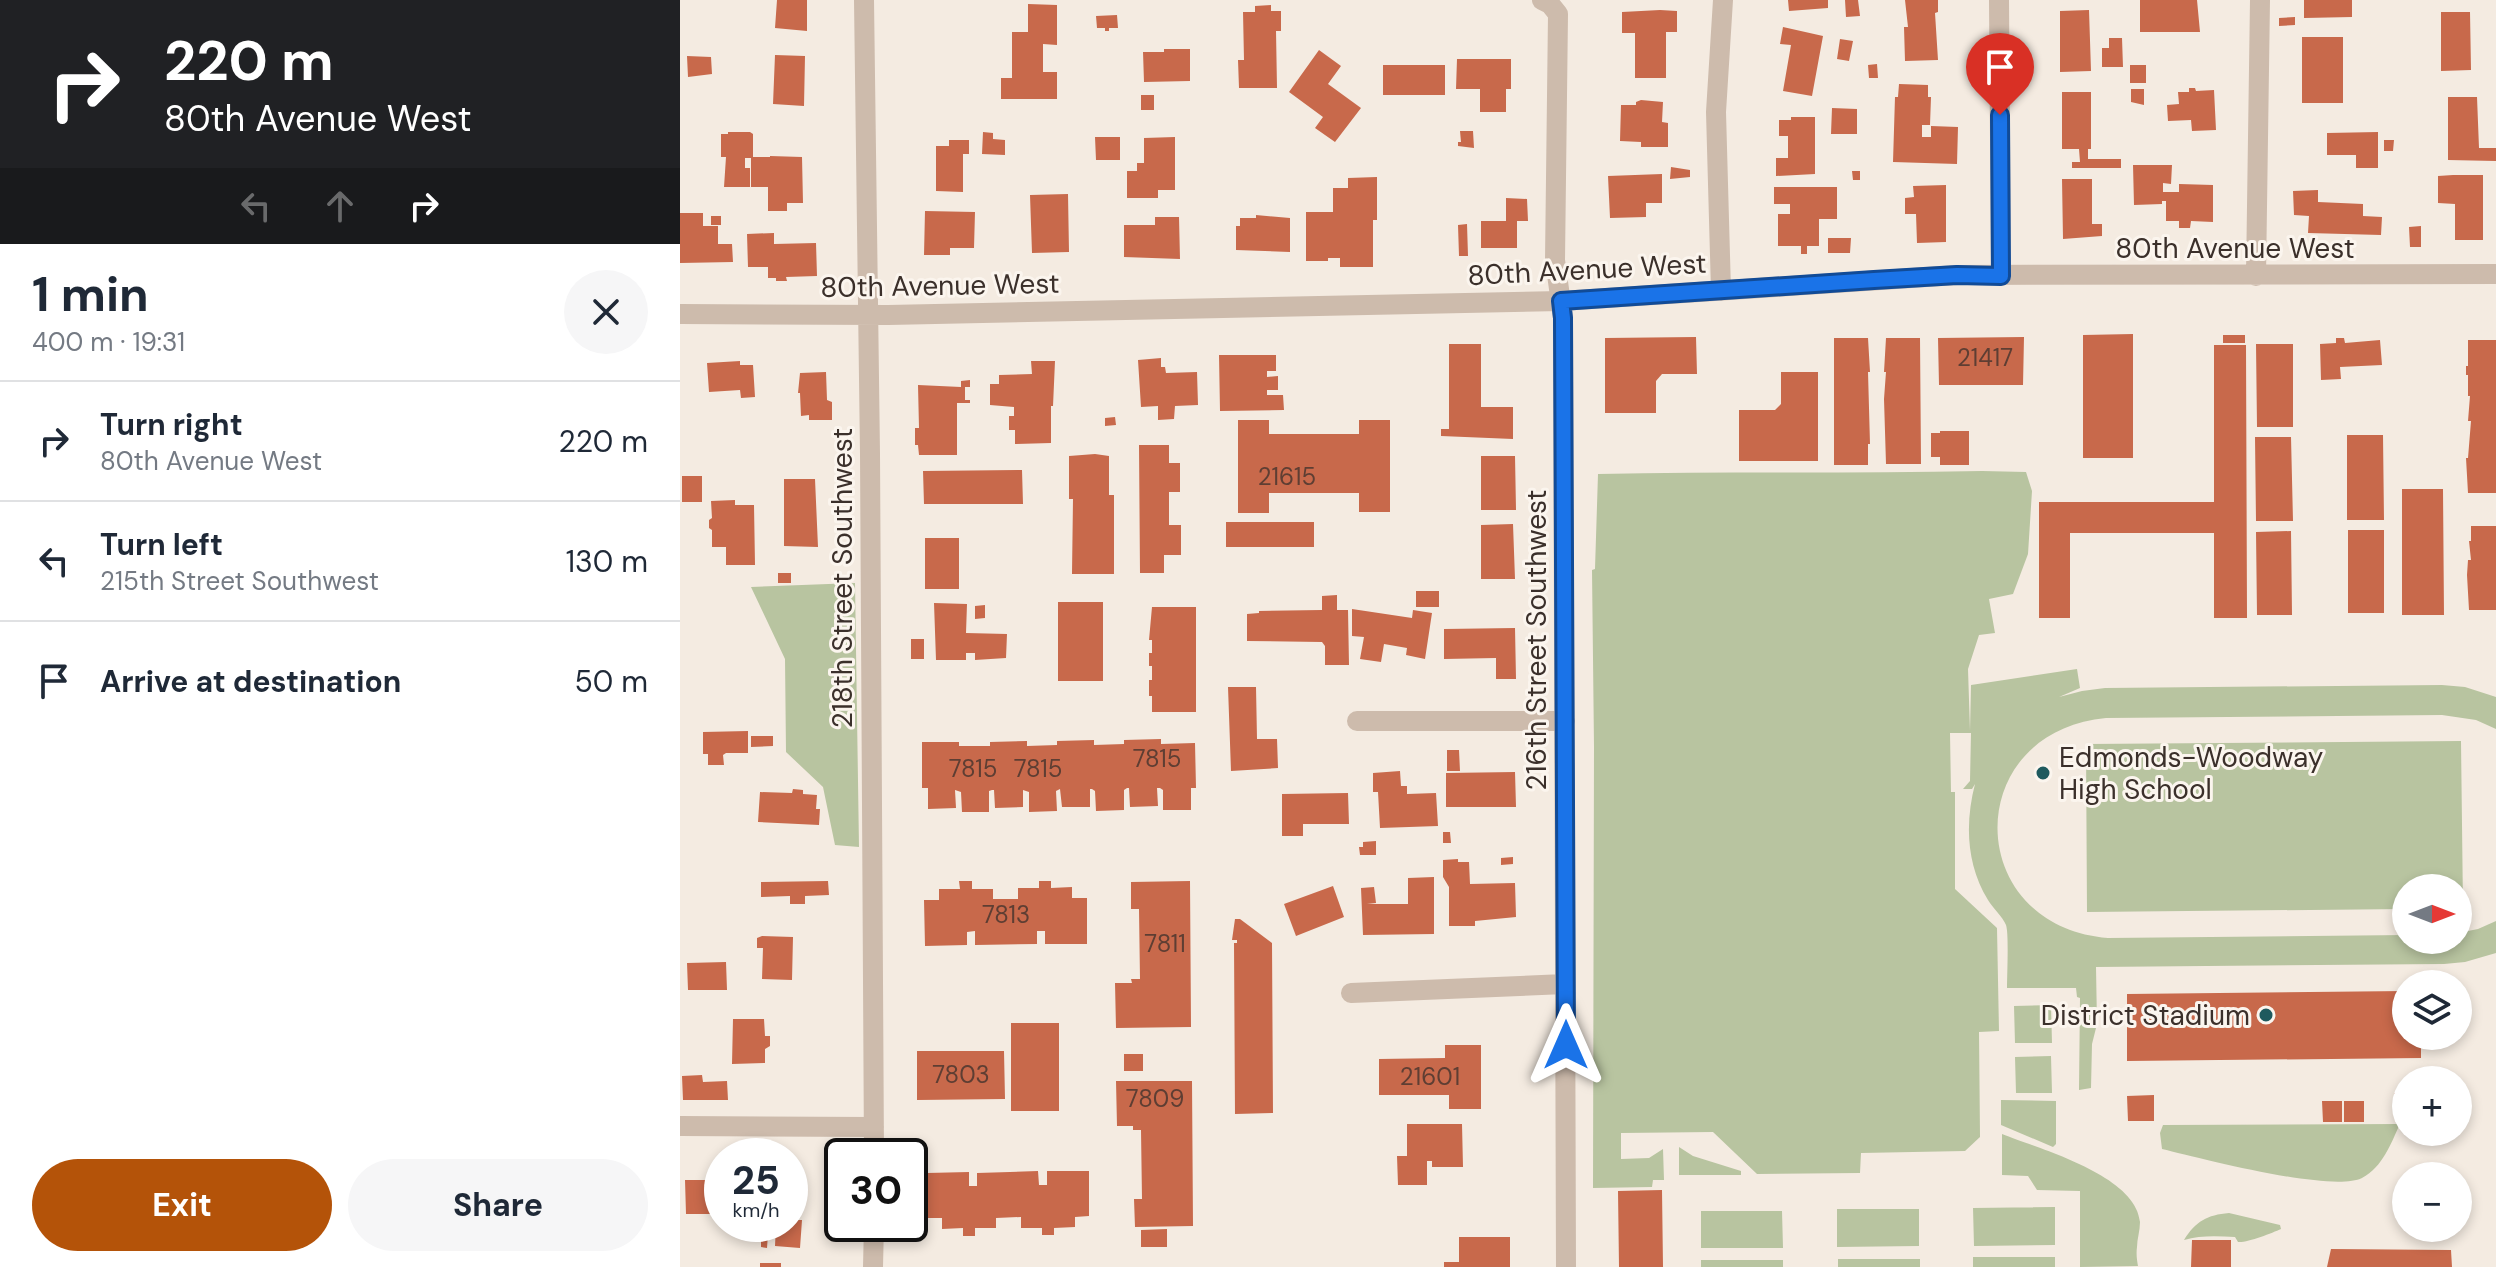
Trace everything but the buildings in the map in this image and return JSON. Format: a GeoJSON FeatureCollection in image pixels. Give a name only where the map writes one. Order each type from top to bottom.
{"type":"FeatureCollection","features":[{"type":"Feature","properties":{"kind":"street","name":"218th Street Southwest"},"geometry":{"type":"LineString","coordinates":[[864,0],[874,1138]]}},
{"type":"Feature","properties":{"kind":"street","name":"216th Street Southwest"},"geometry":{"type":"LineString","coordinates":[[1542,0],[1558,14],[1555,260],[1563,332],[1566,1267]]}},
{"type":"Feature","properties":{"kind":"street"},"geometry":{"type":"LineString","coordinates":[[1721,291],[1716,112],[1723,0]]}},
{"type":"Feature","properties":{"kind":"street"},"geometry":{"type":"LineString","coordinates":[[1999,0],[2001,276]]}},
{"type":"Feature","properties":{"kind":"street"},"geometry":{"type":"LineString","coordinates":[[2256,276],[2260,0]]}},
{"type":"Feature","properties":{"kind":"street","name":"80th Avenue West"},"geometry":{"type":"LineString","coordinates":[[680,314],[868,315],[1561,301],[1957,275],[2496,274]]}},
{"type":"Feature","properties":{"kind":"street"},"geometry":{"type":"LineString","coordinates":[[1357,721],[1565,721]]}},
{"type":"Feature","properties":{"kind":"street"},"geometry":{"type":"LineString","coordinates":[[1351,993],[1565,984]]}},
{"type":"Feature","properties":{"kind":"street"},"geometry":{"type":"LineString","coordinates":[[680,1126],[874,1127]]}},
{"type":"Feature","properties":{"kind":"street"},"geometry":{"type":"LineString","coordinates":[[873,1267],[874,1242]]}},
{"type":"Feature","properties":{"kind":"green space"},"geometry":{"type":"Polygon","coordinates":[[[2026,472],[2032,491],[2028,554],[2013,594],[1989,599],[1995,633],[1979,635],[1968,669],[1970,731],[1971,685],[2077,669],[2080,688],[2059,697],[2105,688],[2442,685],[2465,687],[2496,697],[2496,729],[2476,720],[2442,715],[2106,718],[2058,731],[2024,757],[2004,791],[1998,829],[2005,867],[2026,901],[2060,926],[2108,938],[2392,935],[2392,954],[2472,954],[2472,930],[2496,921],[2496,953],[2444,964],[2096,967],[2097,1024],[2092,1044],[2091,1088],[2079,1090],[2080,998],[2077,997],[2076,988],[2007,988],[2006,925],[1981,886],[1972,858],[1969,828],[1975,784],[1972,789],[1963,789],[1970,781],[1971,733],[1950,733],[1951,792],[1955,792],[1955,889],[1997,928],[1999,1031],[1979,1032],[1980,1137],[1965,1151],[1861,1153],[1860,1173],[1757,1174],[1713,1132],[1621,1133],[1621,1159],[1649,1158],[1663,1149],[1664,1180],[1653,1180],[1652,1187],[1593,1188],[1592,570],[1595,569],[1598,474],[2026,472]]]}},
{"type":"Feature","properties":{"kind":"green space"},"geometry":{"type":"Polygon","coordinates":[[[855,583],[859,847],[835,845],[823,787],[786,752],[785,659],[751,587],[855,583]]]}},
{"type":"Feature","properties":{"kind":"green space"},"geometry":{"type":"Polygon","coordinates":[[[2461,741],[2463,874],[2392,874],[2392,909],[2087,912],[2086,744],[2461,741]]]}},
{"type":"Feature","properties":{"kind":"green space"},"geometry":{"type":"Polygon","coordinates":[[[2051,1005],[2052,1043],[2015,1043],[2014,1006],[2051,1005]]]}},
{"type":"Feature","properties":{"kind":"green space"},"geometry":{"type":"Polygon","coordinates":[[[2051,1056],[2052,1093],[2016,1093],[2015,1057],[2051,1056]]]}},
{"type":"Feature","properties":{"kind":"green space"},"geometry":{"type":"Polygon","coordinates":[[[2001,1100],[2056,1101],[2056,1144],[2053,1147],[2001,1125],[2001,1100]]]}},
{"type":"Feature","properties":{"kind":"green space"},"geometry":{"type":"Polygon","coordinates":[[[2392,1124],[2392,1141],[2376,1168],[2362,1178],[2323,1181],[2234,1166],[2162,1149],[2160,1133],[2163,1125],[2392,1124]]]}},
{"type":"Feature","properties":{"kind":"green space"},"geometry":{"type":"Polygon","coordinates":[[[2002,1134],[2083,1166],[2122,1191],[2134,1205],[2140,1222],[2138,1266],[2080,1267],[2080,1191],[2037,1190],[2028,1176],[2002,1175],[2002,1134]]]}},
{"type":"Feature","properties":{"kind":"green space"},"geometry":{"type":"Polygon","coordinates":[[[1679,1147],[1693,1156],[1741,1171],[1741,1175],[1679,1175],[1679,1147]]]}},
{"type":"Feature","properties":{"kind":"green space"},"geometry":{"type":"Polygon","coordinates":[[[2055,1207],[2055,1245],[1974,1246],[1973,1208],[2055,1207]]]}},
{"type":"Feature","properties":{"kind":"green space"},"geometry":{"type":"Polygon","coordinates":[[[1837,1209],[1919,1209],[1919,1246],[1837,1247],[1837,1209]]]}},
{"type":"Feature","properties":{"kind":"green space"},"geometry":{"type":"Polygon","coordinates":[[[1701,1211],[1782,1211],[1783,1248],[1701,1248],[1701,1211]]]}},
{"type":"Feature","properties":{"kind":"green space"},"geometry":{"type":"Polygon","coordinates":[[[2229,1213],[2280,1225],[2281,1229],[2242,1242],[2235,1237],[2222,1236],[2184,1240],[2203,1220],[2229,1213]]]}},
{"type":"Feature","properties":{"kind":"green space"},"geometry":{"type":"Polygon","coordinates":[[[1973,1257],[2055,1257],[2055,1267],[1973,1267],[1973,1257]]]}},
{"type":"Feature","properties":{"kind":"green space"},"geometry":{"type":"Polygon","coordinates":[[[1838,1259],[1920,1259],[1920,1267],[1838,1267],[1838,1259]]]}},
{"type":"Feature","properties":{"kind":"green space"},"geometry":{"type":"Polygon","coordinates":[[[1701,1260],[1783,1260],[1783,1267],[1701,1267],[1701,1260]]]}},
{"type":"Feature","properties":{"kind":"place","name":"Edmonds-Woodway High School"},"geometry":{"type":"Point","coordinates":[2043,773]}},
{"type":"Feature","properties":{"kind":"place","name":"District Stadium"},"geometry":{"type":"Point","coordinates":[2266,1015]}},
{"type":"Feature","properties":{"kind":"route"},"geometry":{"type":"LineString","coordinates":[[1566,1045],[1561,301],[1957,275],[2001,276],[2000,115]]}}]}
